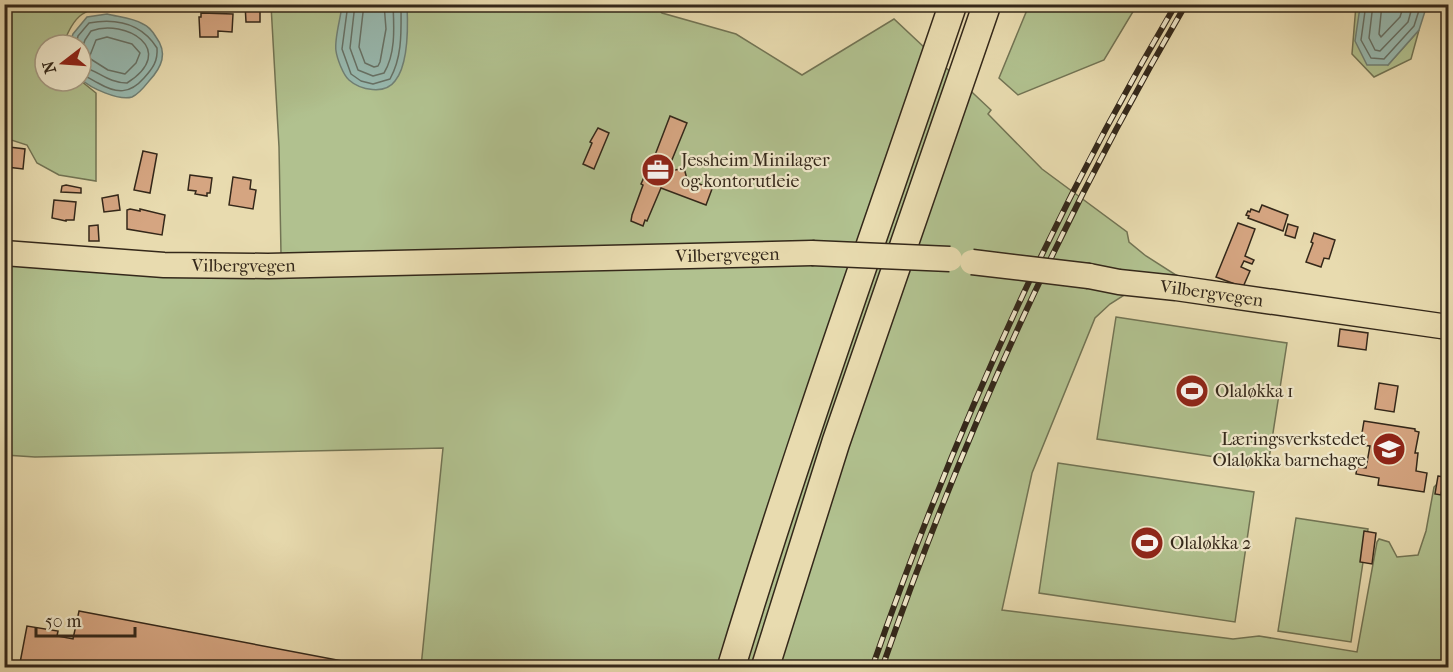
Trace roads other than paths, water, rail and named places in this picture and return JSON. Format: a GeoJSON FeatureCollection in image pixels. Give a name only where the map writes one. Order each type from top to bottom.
{"type":"FeatureCollection","features":[{"type":"Feature","properties":{"kind":"highway"},"geometry":{"type":"LineString","coordinates":[[732,668],[814,410],[953,4]]}},
{"type":"Feature","properties":{"kind":"highway"},"geometry":{"type":"LineString","coordinates":[[765,668],[836,442],[987,5]]}},
{"type":"Feature","properties":{"kind":"main road","name":"Vilbergvegen"},"geometry":{"type":"LineString","coordinates":[[4,253],[164,264],[256,266],[812,254],[961,261],[1089,276],[1449,327]]}},
{"type":"Feature","properties":{"kind":"water"},"geometry":{"type":"Polygon","coordinates":[[[342,5],[407,5],[407,33],[403,65],[400,74],[391,85],[372,90],[359,86],[349,80],[345,74],[336,51],[342,5]]]}},
{"type":"Feature","properties":{"kind":"water"},"geometry":{"type":"Polygon","coordinates":[[[1362,5],[1427,5],[1419,30],[1388,65],[1367,65],[1355,41],[1362,5]]]}},
{"type":"Feature","properties":{"kind":"water"},"geometry":{"type":"Polygon","coordinates":[[[107,14],[139,22],[149,28],[160,43],[162,60],[160,65],[137,94],[126,98],[93,87],[93,33],[74,33],[87,17],[107,14]]]}},
{"type":"Feature","properties":{"kind":"railway"},"geometry":{"type":"LineString","coordinates":[[872,668],[936,496],[1008,328],[1087,164],[1176,4]]}},
{"type":"Feature","properties":{"kind":"railway"},"geometry":{"type":"LineString","coordinates":[[882,668],[946,496],[1018,328],[1098,164],[1186,4]]}},
{"type":"Feature","properties":{"kind":"place","name":"Jessheim Minilager og kontorutleie"},"geometry":{"type":"Point","coordinates":[658,170]}},
{"type":"Feature","properties":{"kind":"place","name":"Olaløkka 1"},"geometry":{"type":"Point","coordinates":[1192,391]}},
{"type":"Feature","properties":{"kind":"place","name":"Læringsverkstedet Olaløkka barnehage"},"geometry":{"type":"Point","coordinates":[1389,449]}},
{"type":"Feature","properties":{"kind":"place","name":"Olaløkka 2"},"geometry":{"type":"Point","coordinates":[1147,543]}}]}
